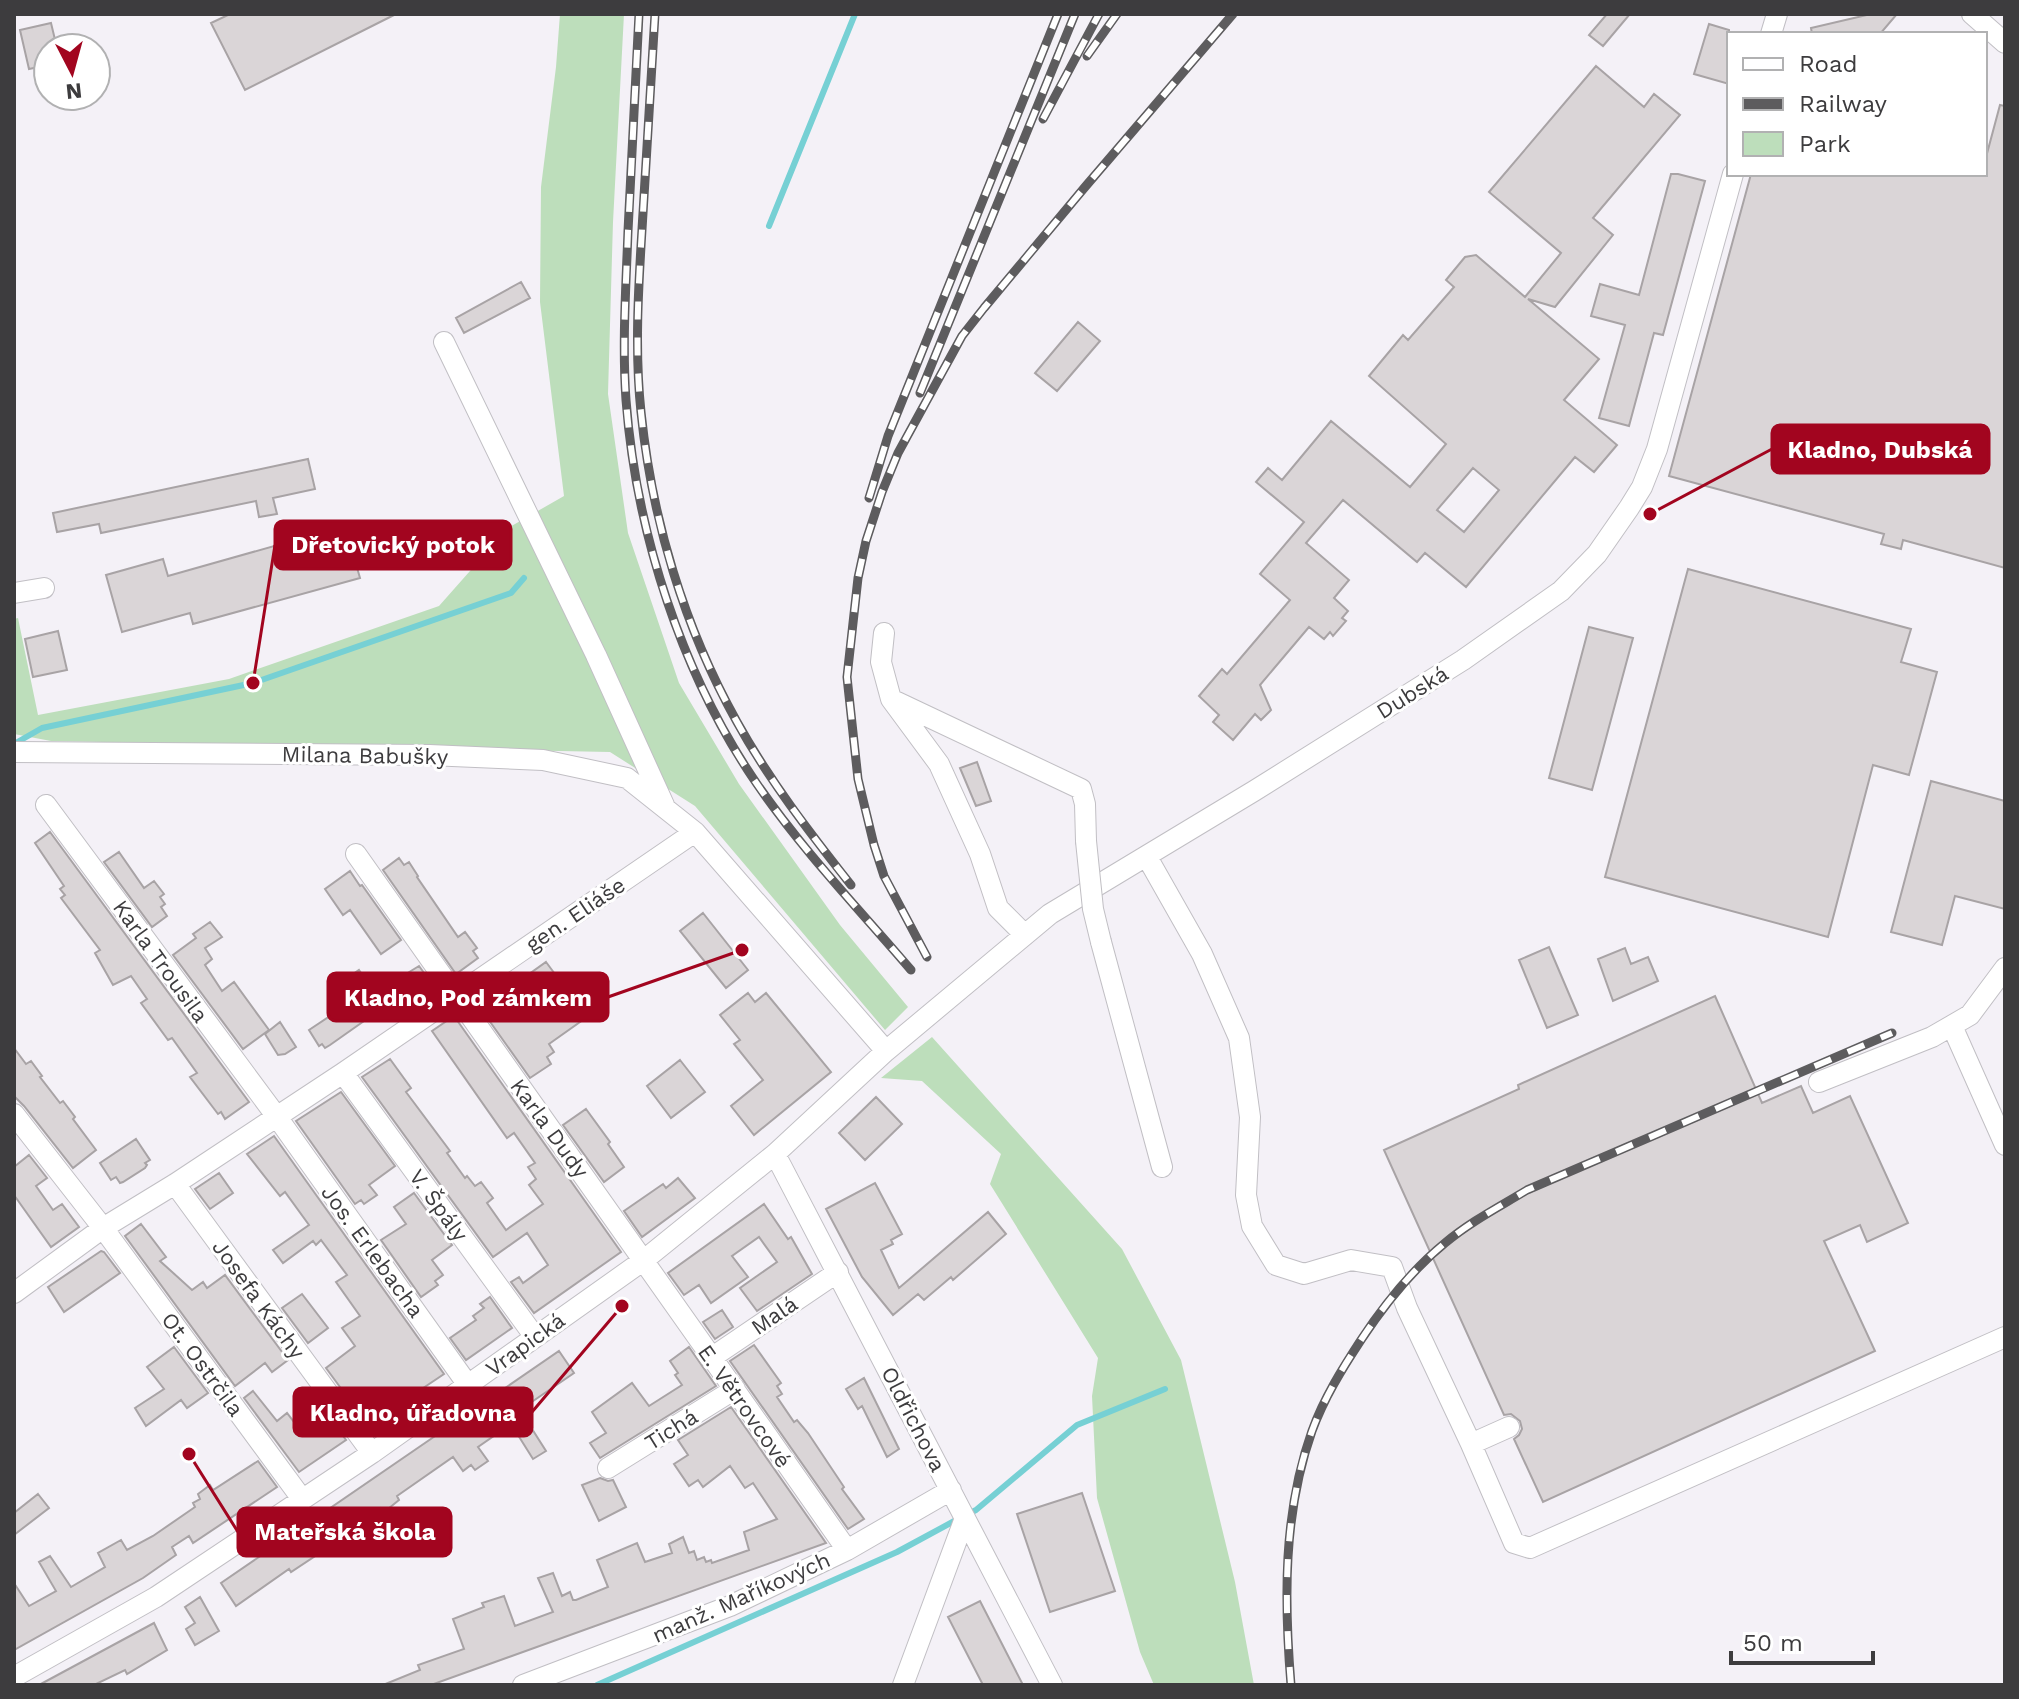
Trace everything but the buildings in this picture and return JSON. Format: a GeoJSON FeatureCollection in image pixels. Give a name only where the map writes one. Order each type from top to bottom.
{"type":"FeatureCollection","features":[{"type":"Feature","properties":{"kind":"street"},"geometry":{"type":"LineString","coordinates":[[1972,14],[2005,43]]}},
{"type":"Feature","properties":{"kind":"street","name":"Dubská"},"geometry":{"type":"LineString","coordinates":[[886,1051],[1050,914],[1463,660],[1561,591],[1597,554],[1642,487],[1657,449],[1732,176]]}},
{"type":"Feature","properties":{"kind":"street"},"geometry":{"type":"LineString","coordinates":[[444,342],[590,641],[666,808]]}},
{"type":"Feature","properties":{"kind":"street"},"geometry":{"type":"LineString","coordinates":[[14,593],[44,588]]}},
{"type":"Feature","properties":{"kind":"street"},"geometry":{"type":"LineString","coordinates":[[884,633],[881,662],[891,699],[939,764],[980,854],[998,908],[1025,935]]}},
{"type":"Feature","properties":{"kind":"street"},"geometry":{"type":"LineString","coordinates":[[891,699],[1081,789],[1085,804],[1093,909],[1162,1167]]}},
{"type":"Feature","properties":{"kind":"street","name":"Milana Babušky"},"geometry":{"type":"LineString","coordinates":[[15,752],[429,755],[543,760],[627,778],[695,832]]}},
{"type":"Feature","properties":{"kind":"street","name":"Karla Trousila"},"geometry":{"type":"LineString","coordinates":[[46,805],[277,1117]]}},
{"type":"Feature","properties":{"kind":"street"},"geometry":{"type":"LineString","coordinates":[[695,832],[886,1051]]}},
{"type":"Feature","properties":{"kind":"street","name":"gen. Eliáše"},"geometry":{"type":"LineString","coordinates":[[14,1293],[103,1228],[343,1073],[695,832]]}},
{"type":"Feature","properties":{"kind":"street","name":"Karla Dudy"},"geometry":{"type":"LineString","coordinates":[[356,854],[644,1260]]}},
{"type":"Feature","properties":{"kind":"street"},"geometry":{"type":"LineString","coordinates":[[1147,857],[1202,954],[1239,1038],[1250,1117],[1246,1195],[1252,1226],[1276,1265],[1304,1274],[1351,1260],[1392,1267],[1407,1308],[1514,1543],[1530,1548],[2005,1337]]}},
{"type":"Feature","properties":{"kind":"street"},"geometry":{"type":"LineString","coordinates":[[1819,1082],[1932,1037],[1970,1015],[2005,968]]}},
{"type":"Feature","properties":{"kind":"street"},"geometry":{"type":"LineString","coordinates":[[1952,1026],[2005,1145]]}},
{"type":"Feature","properties":{"kind":"street","name":"Vrapická"},"geometry":{"type":"LineString","coordinates":[[14,1677],[156,1597],[372,1453],[644,1260],[775,1154],[886,1051]]}},
{"type":"Feature","properties":{"kind":"street","name":"V. Špály"},"geometry":{"type":"LineString","coordinates":[[343,1073],[535,1337]]}},
{"type":"Feature","properties":{"kind":"street","name":"Ot. Ostrčila"},"geometry":{"type":"LineString","coordinates":[[14,1114],[103,1228],[302,1499]]}},
{"type":"Feature","properties":{"kind":"street","name":"Jos. Erlebacha"},"geometry":{"type":"LineString","coordinates":[[277,1117],[468,1385]]}},
{"type":"Feature","properties":{"kind":"street","name":"Oldřichova"},"geometry":{"type":"LineString","coordinates":[[775,1154],[1052,1685]]}},
{"type":"Feature","properties":{"kind":"street","name":"Josefa Káchy"},"geometry":{"type":"LineString","coordinates":[[175,1184],[372,1453]]}},
{"type":"Feature","properties":{"kind":"street","name":"E. Větrovcové"},"geometry":{"type":"LineString","coordinates":[[644,1260],[847,1550]]}},
{"type":"Feature","properties":{"kind":"street","name":"Malá"},"geometry":{"type":"LineString","coordinates":[[711,1358],[838,1272]]}},
{"type":"Feature","properties":{"kind":"street","name":"Tichá"},"geometry":{"type":"LineString","coordinates":[[608,1468],[735,1389]]}},
{"type":"Feature","properties":{"kind":"street"},"geometry":{"type":"LineString","coordinates":[[1471,1444],[1509,1427]]}},
{"type":"Feature","properties":{"kind":"street","name":"manž. Maříkových"},"geometry":{"type":"LineString","coordinates":[[523,1685],[730,1606],[847,1550],[951,1490]]}},
{"type":"Feature","properties":{"kind":"street"},"geometry":{"type":"LineString","coordinates":[[903,1685],[965,1518]]}},
{"type":"Feature","properties":{"kind":"green space"},"geometry":{"type":"Polygon","coordinates":[[[560,14],[624,14],[608,394],[628,533],[679,683],[739,784],[840,925],[908,1007],[885,1030],[695,806],[610,752],[51,741],[14,734],[14,619],[18,618],[38,715],[229,679],[439,606],[508,528],[564,496],[540,302],[541,187],[560,14]]]}},
{"type":"Feature","properties":{"kind":"green space"},"geometry":{"type":"Polygon","coordinates":[[[932,1037],[1122,1249],[1181,1360],[1235,1582],[1254,1685],[1154,1685],[1140,1652],[1097,1498],[1092,1396],[1098,1358],[990,1184],[1001,1154],[922,1081],[881,1078],[932,1037]]]}},
{"type":"Feature","properties":{"kind":"waterway"},"geometry":{"type":"LineString","coordinates":[[769,226],[855,14]]}},
{"type":"Feature","properties":{"kind":"waterway"},"geometry":{"type":"LineString","coordinates":[[14,744],[42,728],[253,683],[511,593],[524,578]]}},
{"type":"Feature","properties":{"kind":"waterway"},"geometry":{"type":"LineString","coordinates":[[968,1514],[1077,1425],[1165,1389]]}},
{"type":"Feature","properties":{"kind":"waterway"},"geometry":{"type":"LineString","coordinates":[[597,1685],[897,1552],[958,1519]]}},
{"type":"Feature","properties":{"kind":"railway"},"geometry":{"type":"LineString","coordinates":[[639,14],[625,294],[625,379],[631,450],[652,551],[685,650],[730,742],[793,833],[911,970]]}},
{"type":"Feature","properties":{"kind":"railway"},"geometry":{"type":"LineString","coordinates":[[655,14],[638,337],[641,412],[653,493],[686,611],[718,686],[749,744],[776,785],[851,885]]}},
{"type":"Feature","properties":{"kind":"railway"},"geometry":{"type":"LineString","coordinates":[[869,498],[888,436],[1058,14]]}},
{"type":"Feature","properties":{"kind":"railway"},"geometry":{"type":"LineString","coordinates":[[920,393],[1075,14]]}},
{"type":"Feature","properties":{"kind":"railway"},"geometry":{"type":"LineString","coordinates":[[1043,119],[1099,14]]}},
{"type":"Feature","properties":{"kind":"railway"},"geometry":{"type":"LineString","coordinates":[[1087,56],[1117,14]]}},
{"type":"Feature","properties":{"kind":"railway"},"geometry":{"type":"LineString","coordinates":[[927,957],[884,876],[858,779],[847,677],[858,578],[866,541],[898,453],[962,336],[1233,14]]}},
{"type":"Feature","properties":{"kind":"railway"},"geometry":{"type":"LineString","coordinates":[[1291,1685],[1287,1621],[1288,1557],[1302,1462],[1317,1419],[1340,1373],[1379,1314],[1410,1276],[1455,1235],[1527,1190],[1892,1033]]}},
{"type":"Feature","properties":{"kind":"place","name":"Kladno, Dubská"},"geometry":{"type":"Point","coordinates":[1650,514]}},
{"type":"Feature","properties":{"kind":"place","name":"Dřetovický potok"},"geometry":{"type":"Point","coordinates":[253,683]}},
{"type":"Feature","properties":{"kind":"place","name":"Kladno, Pod zámkem"},"geometry":{"type":"Point","coordinates":[742,950]}},
{"type":"Feature","properties":{"kind":"place","name":"Kladno, úřadovna"},"geometry":{"type":"Point","coordinates":[622,1306]}},
{"type":"Feature","properties":{"kind":"place","name":"Mateřská škola"},"geometry":{"type":"Point","coordinates":[189,1454]}}]}
